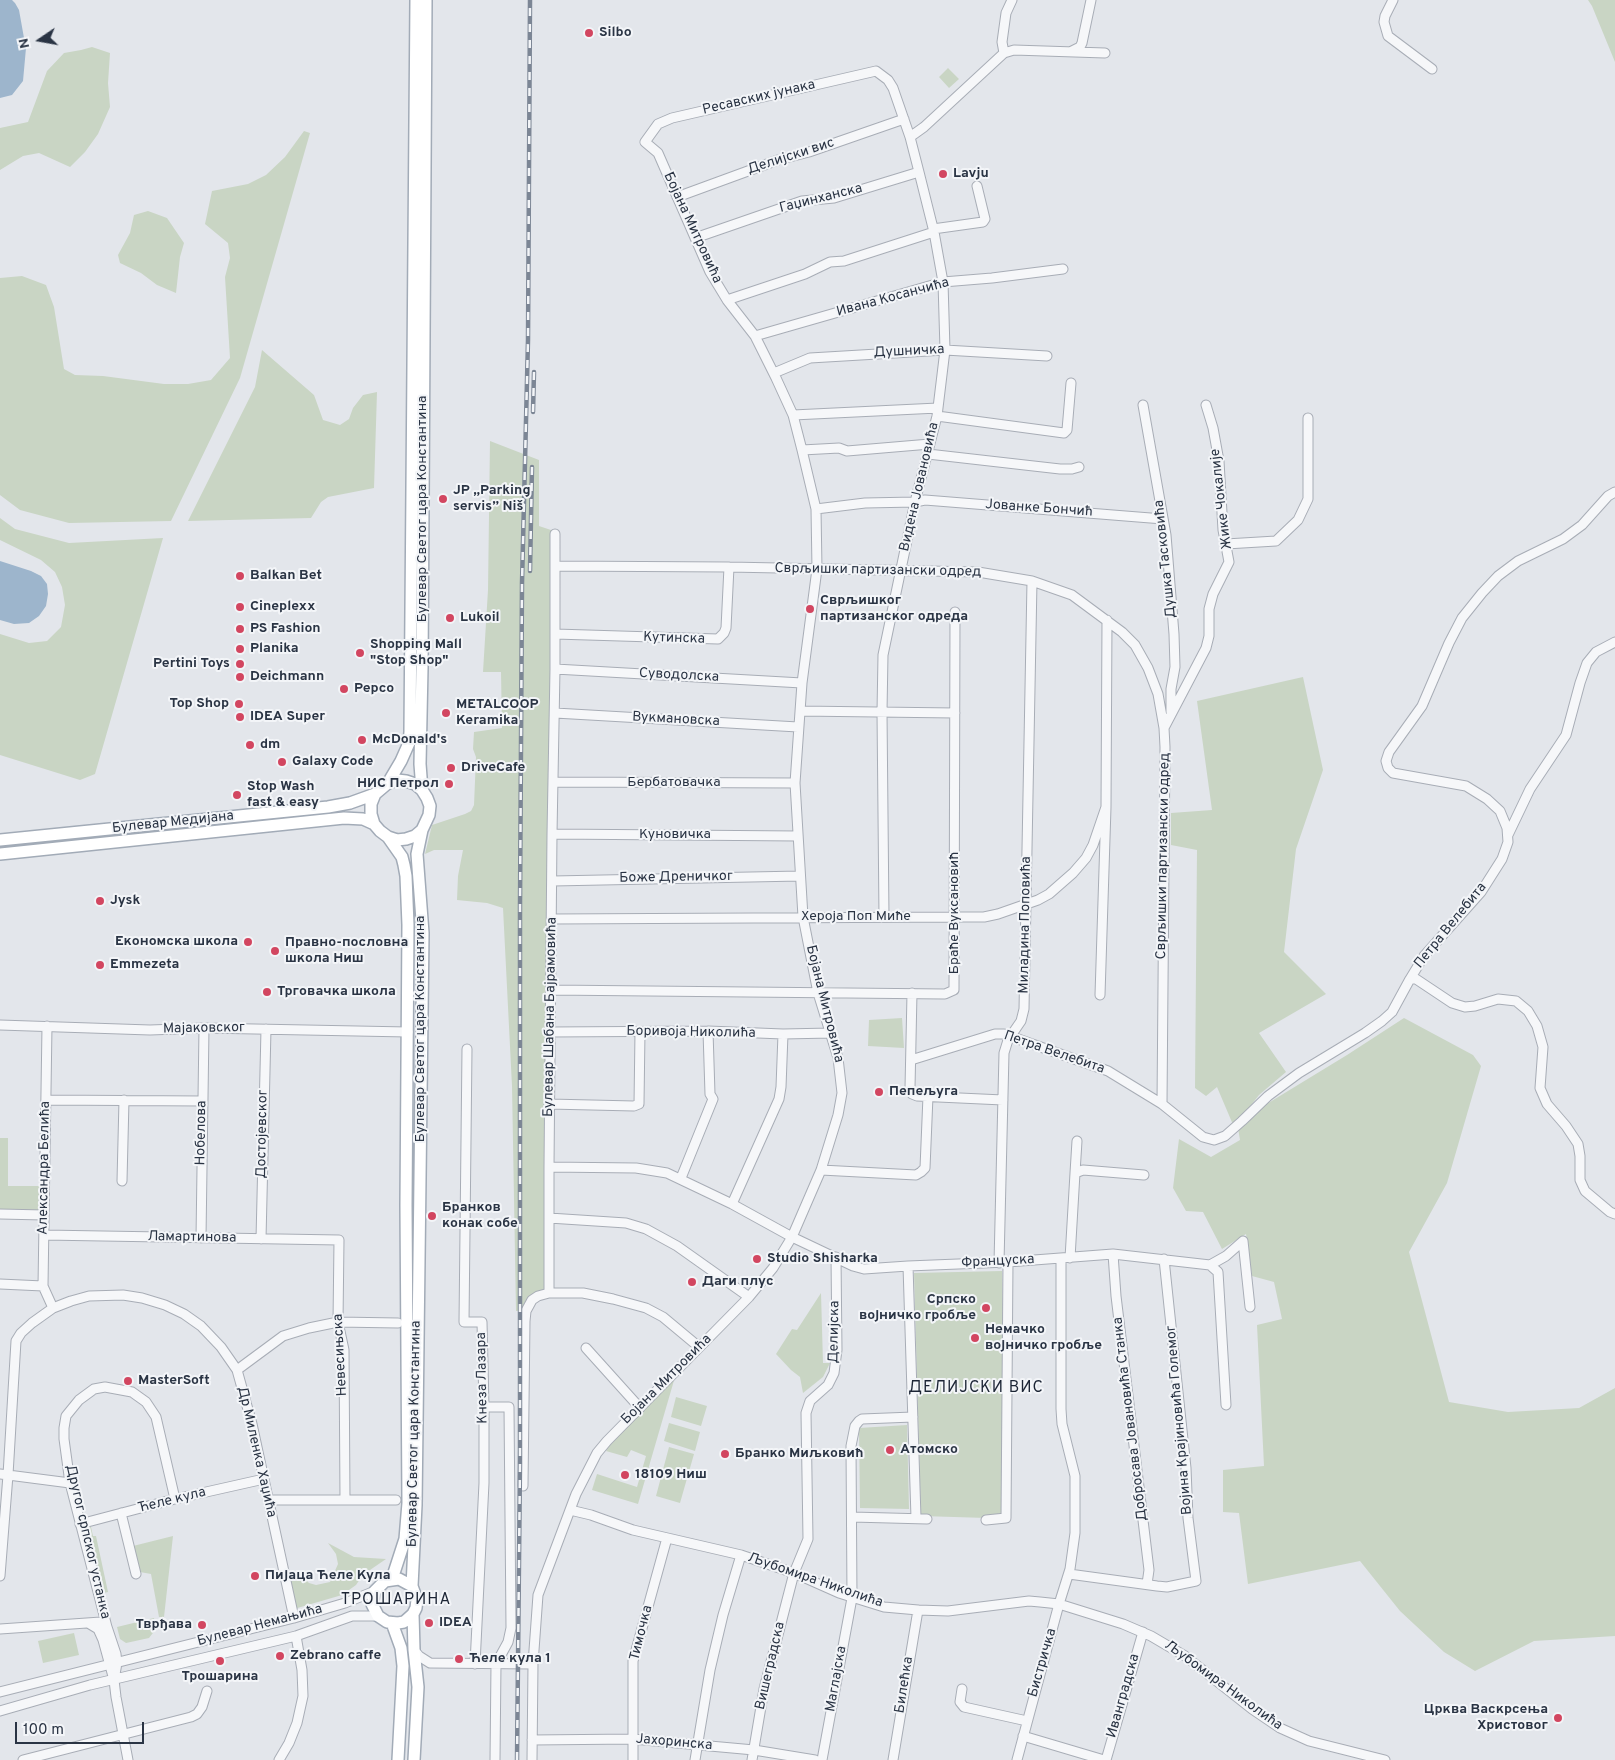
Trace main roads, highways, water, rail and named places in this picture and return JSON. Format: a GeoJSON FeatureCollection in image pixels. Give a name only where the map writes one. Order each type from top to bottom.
{"type":"FeatureCollection","features":[{"type":"Feature","properties":{"kind":"main road","name":"Булевар Светог цара Константина"},"geometry":{"type":"LineString","coordinates":[[388,783],[409,743],[410,732],[416,0]]}},
{"type":"Feature","properties":{"kind":"main road","name":"Булевар Светог цара Константина"},"geometry":{"type":"LineString","coordinates":[[414,1760],[418,1687],[413,1614],[417,1600],[412,1586],[416,1505],[423,939],[417,854],[430,806],[422,790],[420,764],[426,0]]}},
{"type":"Feature","properties":{"kind":"main road"},"geometry":{"type":"LineString","coordinates":[[422,790],[415,784],[406,781],[397,780],[388,783],[375,794],[371,809],[374,824],[380,832],[388,837],[397,840],[406,839],[415,836],[422,830]]}},
{"type":"Feature","properties":{"kind":"main road","name":"Булевар Медијана"},"geometry":{"type":"LineString","coordinates":[[0,840],[328,807],[350,803],[375,794]]}},
{"type":"Feature","properties":{"kind":"main road","name":"Булевар Медијана"},"geometry":{"type":"LineString","coordinates":[[0,854],[344,818],[363,820],[374,824]]}},
{"type":"Feature","properties":{"kind":"main road","name":"Булевар Светог цара Константина"},"geometry":{"type":"LineString","coordinates":[[388,837],[402,858],[406,876],[408,934],[406,1205],[408,1503],[405,1540],[392,1579]]}},
{"type":"Feature","properties":{"kind":"main road"},"geometry":{"type":"LineString","coordinates":[[412,1586],[399,1579],[385,1581],[374,1591],[372,1604],[378,1616],[392,1624],[404,1622],[413,1614]]}},
{"type":"Feature","properties":{"kind":"main road"},"geometry":{"type":"LineString","coordinates":[[392,1624],[401,1648],[403,1666],[398,1760]]}},
{"type":"Feature","properties":{"kind":"water"},"geometry":{"type":"Polygon","coordinates":[[[0,0],[12,0],[15,3],[19,10],[24,38],[28,41],[29,45],[26,48],[23,81],[12,95],[0,98],[0,0]]]}},
{"type":"Feature","properties":{"kind":"water"},"geometry":{"type":"Polygon","coordinates":[[[0,561],[31,571],[41,576],[47,584],[46,606],[39,616],[29,623],[14,624],[0,620],[0,561]]]}},
{"type":"Feature","properties":{"kind":"railway"},"geometry":{"type":"LineString","coordinates":[[517,1760],[520,1463],[522,583],[528,340],[530,0]]}},
{"type":"Feature","properties":{"kind":"railway"},"geometry":{"type":"LineString","coordinates":[[533,412],[534,372]]}},
{"type":"Feature","properties":{"kind":"railway"},"geometry":{"type":"LineString","coordinates":[[530,571],[532,467]]}},
{"type":"Feature","properties":{"kind":"place","name":"Silbo"},"geometry":{"type":"Point","coordinates":[589,33]}},
{"type":"Feature","properties":{"kind":"place","name":"Lavju"},"geometry":{"type":"Point","coordinates":[943,174]}},
{"type":"Feature","properties":{"kind":"place","name":"JP „Parking servis” Niš"},"geometry":{"type":"Point","coordinates":[443,499]}},
{"type":"Feature","properties":{"kind":"place","name":"Balkan Bet"},"geometry":{"type":"Point","coordinates":[240,576]}},
{"type":"Feature","properties":{"kind":"place","name":"Cineplexx"},"geometry":{"type":"Point","coordinates":[240,607]}},
{"type":"Feature","properties":{"kind":"place","name":"Сврљишког партизанског одреда"},"geometry":{"type":"Point","coordinates":[810,609]}},
{"type":"Feature","properties":{"kind":"place","name":"Lukoil"},"geometry":{"type":"Point","coordinates":[450,618]}},
{"type":"Feature","properties":{"kind":"place","name":"PS Fashion"},"geometry":{"type":"Point","coordinates":[240,629]}},
{"type":"Feature","properties":{"kind":"place","name":"Planika"},"geometry":{"type":"Point","coordinates":[240,649]}},
{"type":"Feature","properties":{"kind":"place","name":"Shopping Mall \"Stop Shop\""},"geometry":{"type":"Point","coordinates":[360,653]}},
{"type":"Feature","properties":{"kind":"place","name":"Pertini Toys"},"geometry":{"type":"Point","coordinates":[240,664]}},
{"type":"Feature","properties":{"kind":"place","name":"Deichmann"},"geometry":{"type":"Point","coordinates":[240,677]}},
{"type":"Feature","properties":{"kind":"place","name":"Pepco"},"geometry":{"type":"Point","coordinates":[344,689]}},
{"type":"Feature","properties":{"kind":"place","name":"Top Shop"},"geometry":{"type":"Point","coordinates":[239,704]}},
{"type":"Feature","properties":{"kind":"place","name":"METALCOOP Keramika"},"geometry":{"type":"Point","coordinates":[446,713]}},
{"type":"Feature","properties":{"kind":"place","name":"IDEA Super"},"geometry":{"type":"Point","coordinates":[240,717]}},
{"type":"Feature","properties":{"kind":"place","name":"McDonald's"},"geometry":{"type":"Point","coordinates":[362,740]}},
{"type":"Feature","properties":{"kind":"place","name":"dm"},"geometry":{"type":"Point","coordinates":[250,745]}},
{"type":"Feature","properties":{"kind":"place","name":"Galaxy Code"},"geometry":{"type":"Point","coordinates":[282,762]}},
{"type":"Feature","properties":{"kind":"place","name":"DriveCafe"},"geometry":{"type":"Point","coordinates":[451,768]}},
{"type":"Feature","properties":{"kind":"place","name":"НИС Петрол"},"geometry":{"type":"Point","coordinates":[449,784]}},
{"type":"Feature","properties":{"kind":"place","name":"Stop Wash fast & easy"},"geometry":{"type":"Point","coordinates":[237,795]}},
{"type":"Feature","properties":{"kind":"place","name":"Jysk"},"geometry":{"type":"Point","coordinates":[100,901]}},
{"type":"Feature","properties":{"kind":"place","name":"Економска школа"},"geometry":{"type":"Point","coordinates":[248,942]}},
{"type":"Feature","properties":{"kind":"place","name":"Правно-пословна школа Ниш"},"geometry":{"type":"Point","coordinates":[275,951]}},
{"type":"Feature","properties":{"kind":"place","name":"Emmezeta"},"geometry":{"type":"Point","coordinates":[100,965]}},
{"type":"Feature","properties":{"kind":"place","name":"Трговачка школа"},"geometry":{"type":"Point","coordinates":[267,992]}},
{"type":"Feature","properties":{"kind":"place","name":"Пепељуга"},"geometry":{"type":"Point","coordinates":[879,1092]}},
{"type":"Feature","properties":{"kind":"place","name":"Бранков конак собе"},"geometry":{"type":"Point","coordinates":[432,1216]}},
{"type":"Feature","properties":{"kind":"place","name":"Studio Shisharka"},"geometry":{"type":"Point","coordinates":[757,1259]}},
{"type":"Feature","properties":{"kind":"place","name":"Даги плус"},"geometry":{"type":"Point","coordinates":[692,1282]}},
{"type":"Feature","properties":{"kind":"place","name":"Српско војничко гробље"},"geometry":{"type":"Point","coordinates":[986,1308]}},
{"type":"Feature","properties":{"kind":"place","name":"Немачко војничко гробље"},"geometry":{"type":"Point","coordinates":[975,1338]}},
{"type":"Feature","properties":{"kind":"place","name":"MasterSoft"},"geometry":{"type":"Point","coordinates":[128,1381]}},
{"type":"Feature","properties":{"kind":"place","name":"Атомско"},"geometry":{"type":"Point","coordinates":[890,1450]}},
{"type":"Feature","properties":{"kind":"place","name":"Бранко Миљковић"},"geometry":{"type":"Point","coordinates":[725,1454]}},
{"type":"Feature","properties":{"kind":"place","name":"18109 Ниш"},"geometry":{"type":"Point","coordinates":[625,1475]}},
{"type":"Feature","properties":{"kind":"place","name":"Пијаца Ћеле Кула"},"geometry":{"type":"Point","coordinates":[255,1576]}},
{"type":"Feature","properties":{"kind":"place","name":"IDEA"},"geometry":{"type":"Point","coordinates":[429,1623]}},
{"type":"Feature","properties":{"kind":"place","name":"Тврђава"},"geometry":{"type":"Point","coordinates":[202,1625]}},
{"type":"Feature","properties":{"kind":"place","name":"Zebrano caffe"},"geometry":{"type":"Point","coordinates":[280,1656]}},
{"type":"Feature","properties":{"kind":"place","name":"Ћеле кула 1"},"geometry":{"type":"Point","coordinates":[459,1659]}},
{"type":"Feature","properties":{"kind":"place","name":"Трошарина"},"geometry":{"type":"Point","coordinates":[220,1661]}},
{"type":"Feature","properties":{"kind":"place","name":"Црква Васкрсења Христовог"},"geometry":{"type":"Point","coordinates":[1558,1718]}},
{"type":"Feature","properties":{"kind":"district","name":"ДЕЛИЈСКИ ВИС"},"geometry":{"type":"Point","coordinates":[976,1389]}},
{"type":"Feature","properties":{"kind":"district","name":"ТРОШАРИНА"},"geometry":{"type":"Point","coordinates":[396,1601]}}]}
